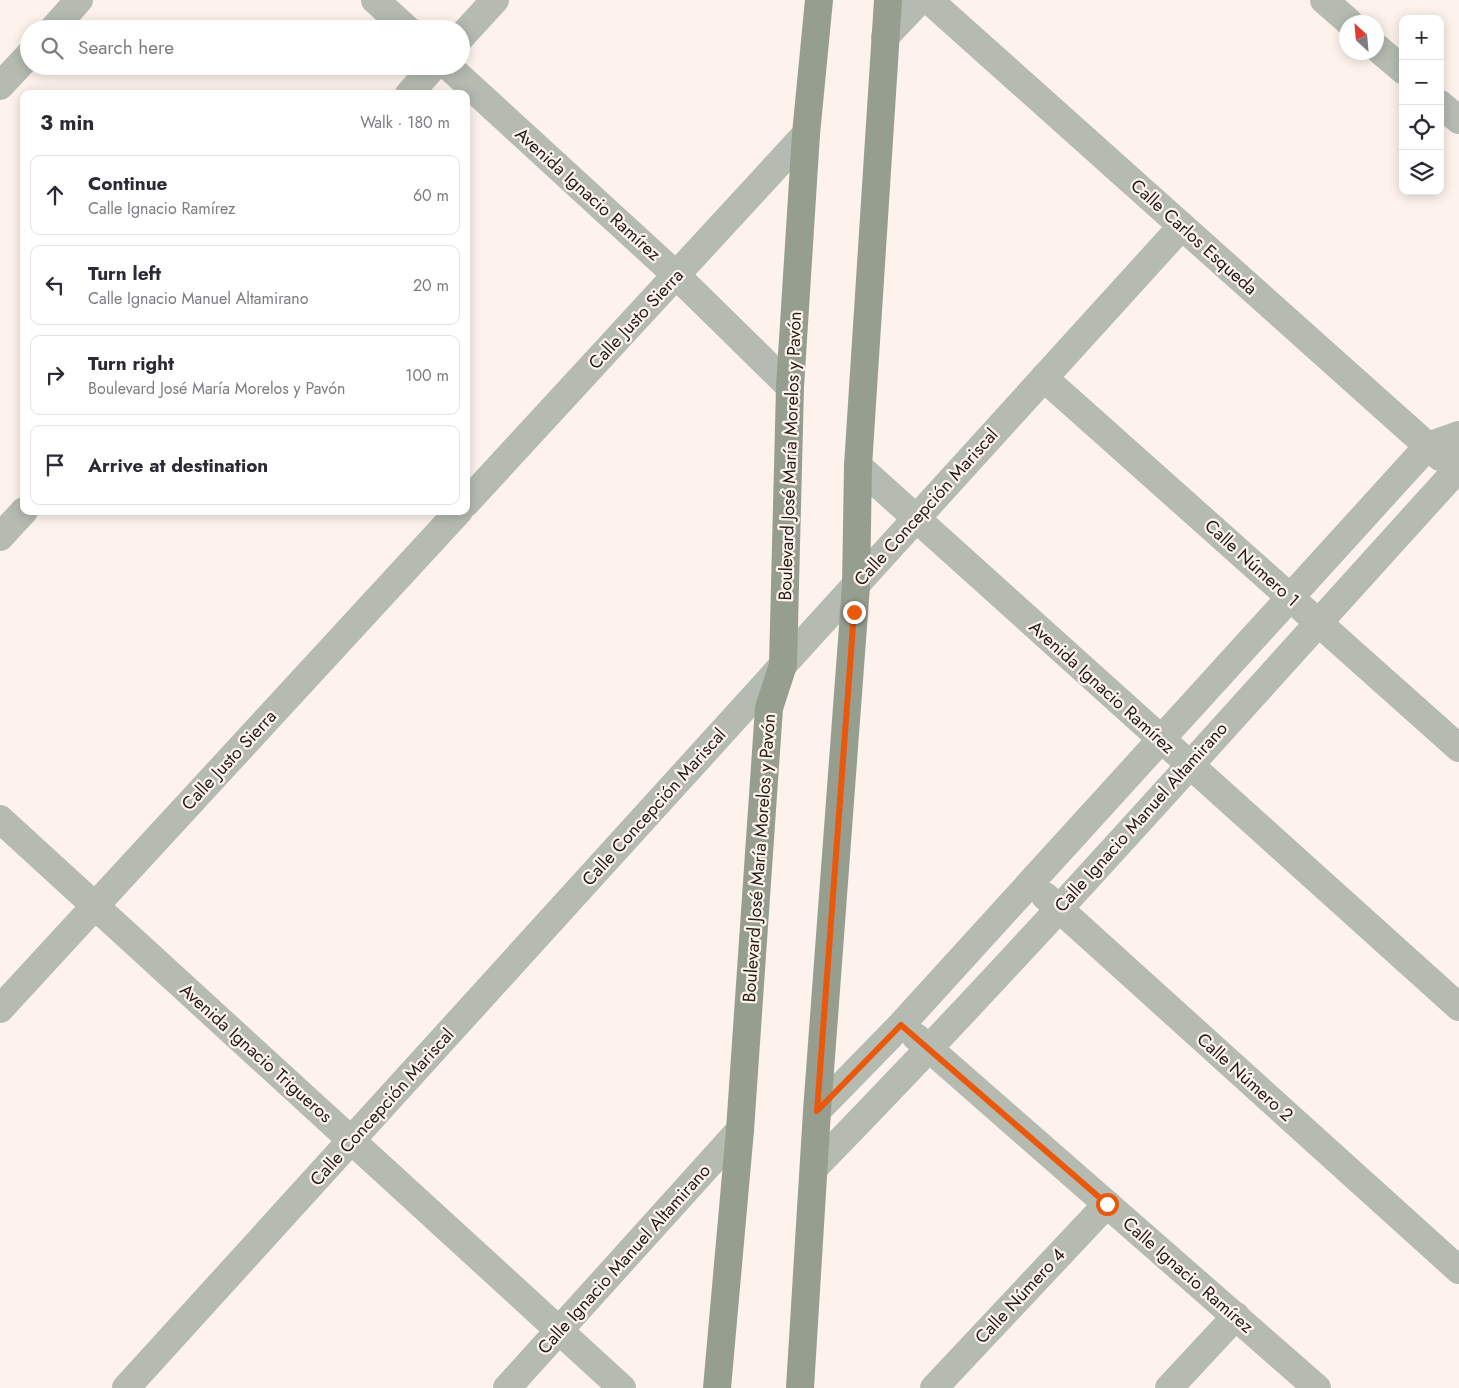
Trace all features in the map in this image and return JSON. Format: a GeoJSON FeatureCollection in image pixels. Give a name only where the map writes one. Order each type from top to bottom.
{"type":"FeatureCollection","features":[{"type":"Feature","properties":{"kind":"main road","name":"Boulevard José María Morelos y Pavón"},"geometry":{"type":"LineString","coordinates":[[717,1388],[740,1130],[769,708],[783,665],[790,387],[806,134],[818,0]]}},
{"type":"Feature","properties":{"kind":"main road"},"geometry":{"type":"LineString","coordinates":[[800,1388],[817,1111],[856,586],[858,466],[888,0]]}},
{"type":"Feature","properties":{"kind":"street"},"geometry":{"type":"LineString","coordinates":[[61,20],[79,0]]}},
{"type":"Feature","properties":{"kind":"street"},"geometry":{"type":"LineString","coordinates":[[375,0],[396,20]]}},
{"type":"Feature","properties":{"kind":"street"},"geometry":{"type":"LineString","coordinates":[[470,27],[495,0]]}},
{"type":"Feature","properties":{"kind":"street"},"geometry":{"type":"LineString","coordinates":[[885,37],[920,0]]}},
{"type":"Feature","properties":{"kind":"street","name":"Calle Carlos Esqueda"},"geometry":{"type":"LineString","coordinates":[[929,0],[1428,446],[1458,468]]}},
{"type":"Feature","properties":{"kind":"street"},"geometry":{"type":"LineString","coordinates":[[1324,0],[1341,15]]}},
{"type":"Feature","properties":{"kind":"street"},"geometry":{"type":"LineString","coordinates":[[1384,54],[1399,67]]}},
{"type":"Feature","properties":{"kind":"street"},"geometry":{"type":"LineString","coordinates":[[0,86],[20,65]]}},
{"type":"Feature","properties":{"kind":"street"},"geometry":{"type":"LineString","coordinates":[[413,90],[426,75]]}},
{"type":"Feature","properties":{"kind":"street","name":"Avenida Ignacio Ramírez"},"geometry":{"type":"LineString","coordinates":[[458,75],[676,275],[790,387]]}},
{"type":"Feature","properties":{"kind":"street"},"geometry":{"type":"LineString","coordinates":[[1441,105],[1459,120]]}},
{"type":"Feature","properties":{"kind":"street","name":"Calle Justo Sierra"},"geometry":{"type":"LineString","coordinates":[[470,499],[806,134]]}},
{"type":"Feature","properties":{"kind":"street","name":"Calle Concepción Mariscal"},"geometry":{"type":"LineString","coordinates":[[126,1388],[1182,226]]}},
{"type":"Feature","properties":{"kind":"street","name":"Calle Número 1"},"geometry":{"type":"LineString","coordinates":[[1044,378],[1459,748]]}},
{"type":"Feature","properties":{"kind":"street","name":"Calle Ignacio Manuel Altamirano"},"geometry":{"type":"LineString","coordinates":[[817,1111],[901,1025],[1428,446],[1459,435]]}},
{"type":"Feature","properties":{"kind":"street","name":"Avenida Ignacio Ramírez"},"geometry":{"type":"LineString","coordinates":[[858,466],[1459,1007]]}},
{"type":"Feature","properties":{"kind":"street","name":"Calle Ignacio Manuel Altamirano"},"geometry":{"type":"LineString","coordinates":[[814,1168],[930,1050],[1458,468]]}},
{"type":"Feature","properties":{"kind":"street"},"geometry":{"type":"LineString","coordinates":[[0,537],[20,515]]}},
{"type":"Feature","properties":{"kind":"street","name":"Calle Justo Sierra"},"geometry":{"type":"LineString","coordinates":[[0,1009],[455,515]]}},
{"type":"Feature","properties":{"kind":"street","name":"Avenida Ignacio Trigueros"},"geometry":{"type":"LineString","coordinates":[[0,819],[622,1388]]}},
{"type":"Feature","properties":{"kind":"street","name":"Calle Número 2"},"geometry":{"type":"LineString","coordinates":[[1030,883],[1459,1270]]}},
{"type":"Feature","properties":{"kind":"street","name":"Calle Ignacio Ramírez"},"geometry":{"type":"LineString","coordinates":[[901,1025],[1317,1388]]}},
{"type":"Feature","properties":{"kind":"street","name":"Calle Ignacio Manuel Altamirano"},"geometry":{"type":"LineString","coordinates":[[507,1388],[740,1130]]}},
{"type":"Feature","properties":{"kind":"street","name":"Calle Número 4"},"geometry":{"type":"LineString","coordinates":[[934,1388],[1107,1204]]}},
{"type":"Feature","properties":{"kind":"street"},"geometry":{"type":"LineString","coordinates":[[1169,1388],[1236,1316]]}},
{"type":"Feature","properties":{"kind":"route"},"geometry":{"type":"LineString","coordinates":[[854,612],[817,1111],[901,1025],[1107,1204]]}}]}
